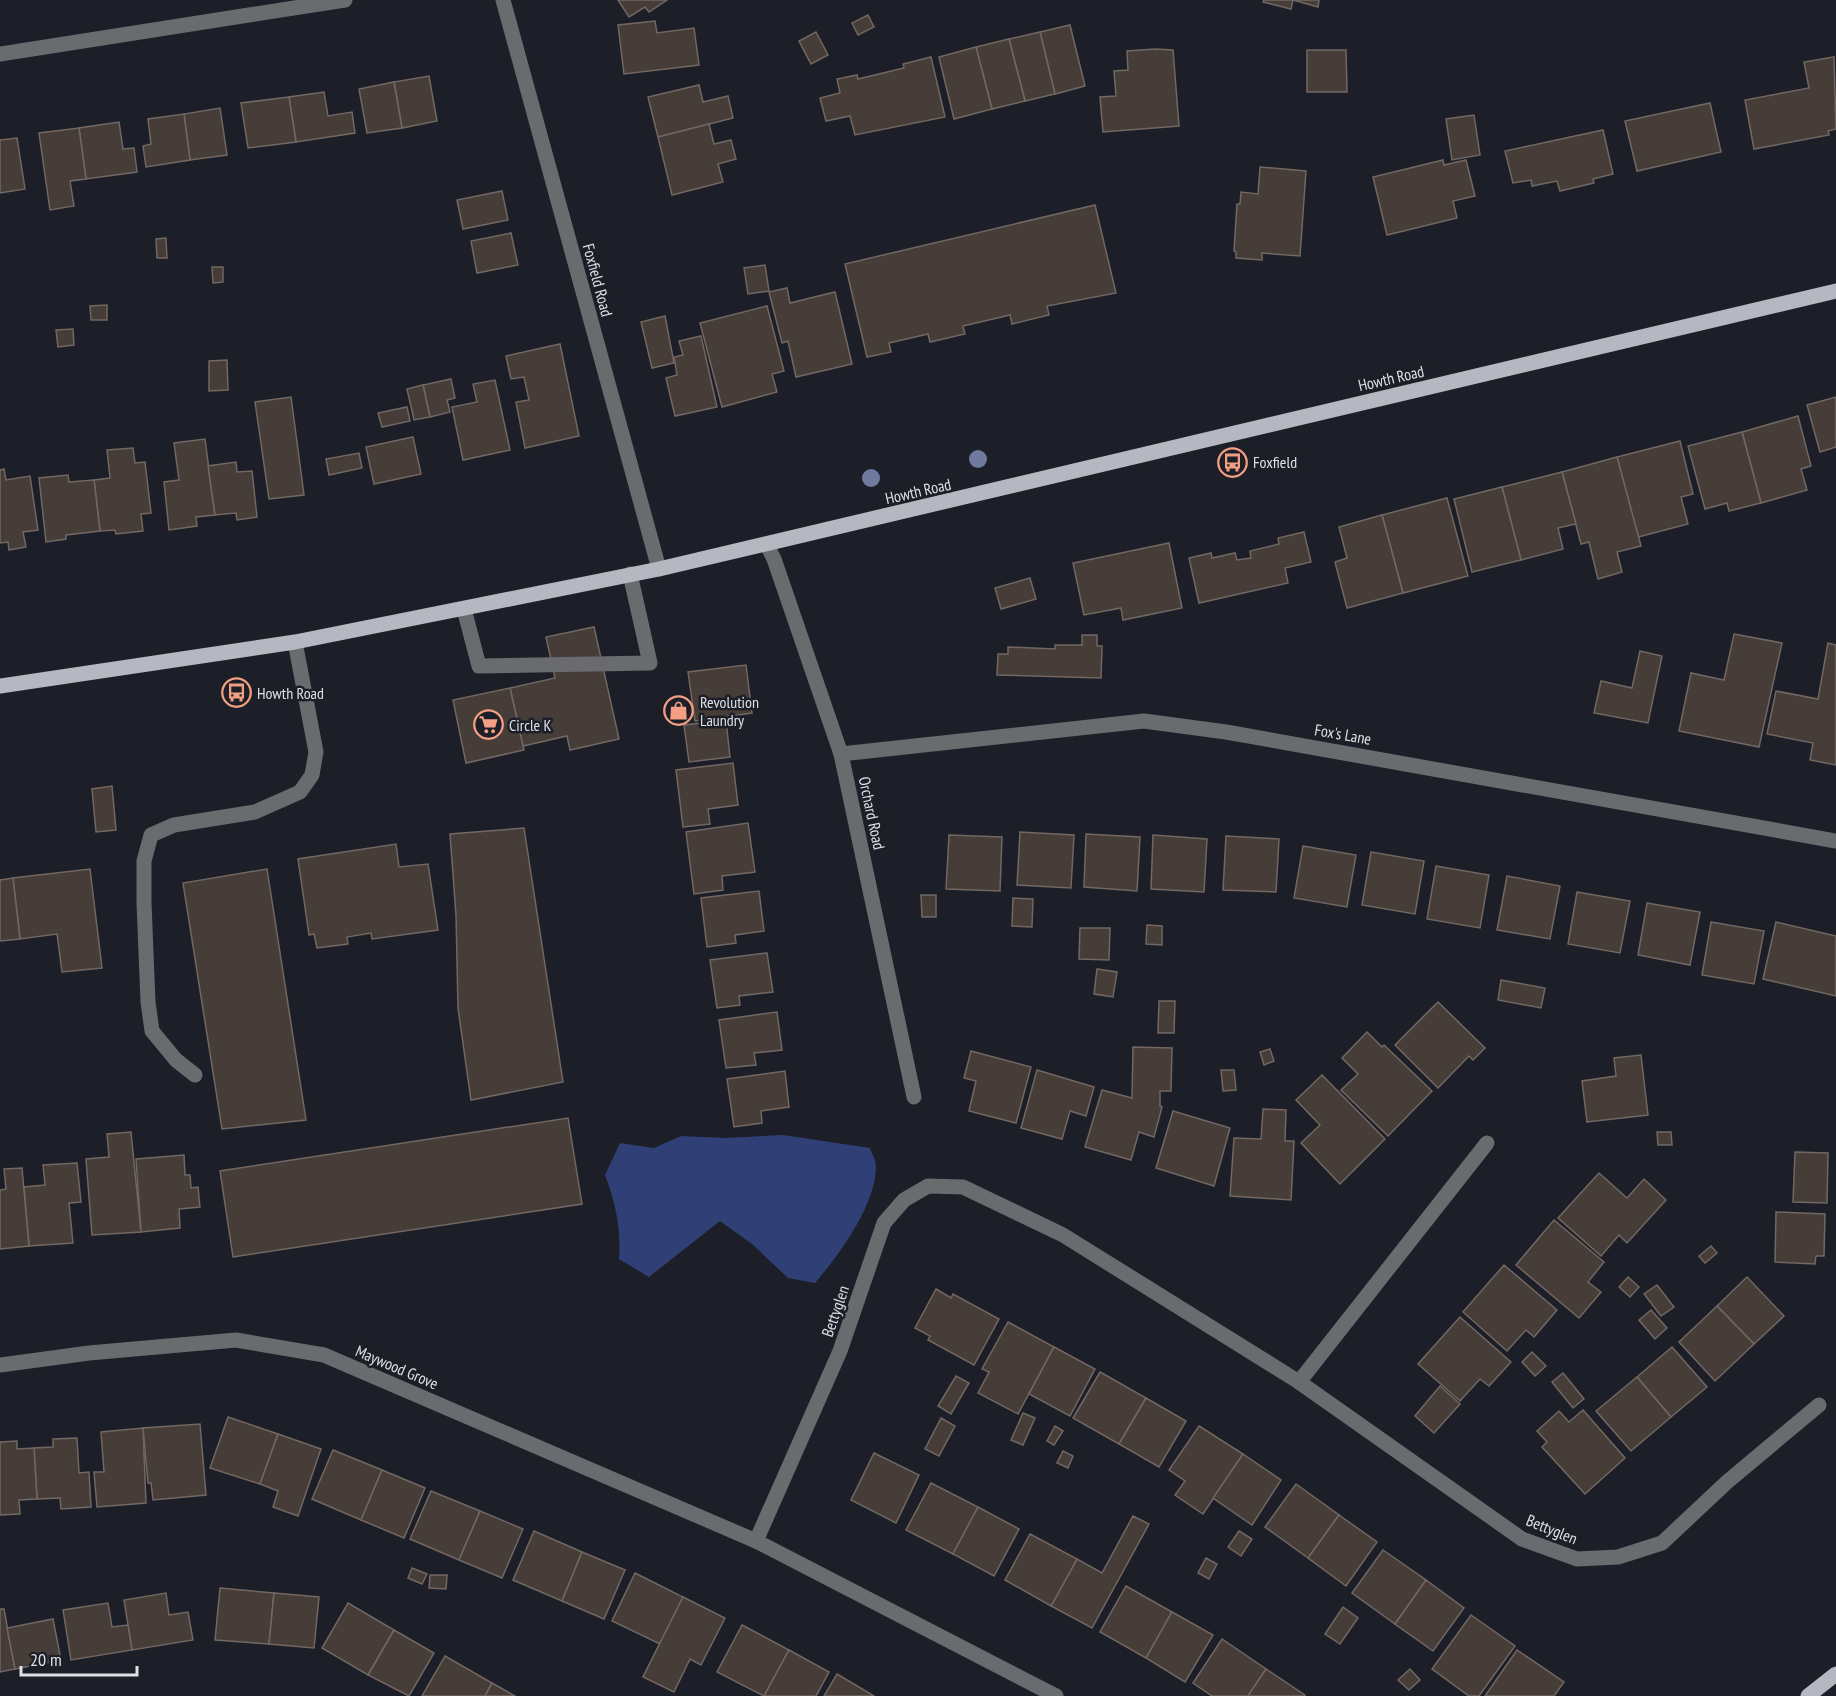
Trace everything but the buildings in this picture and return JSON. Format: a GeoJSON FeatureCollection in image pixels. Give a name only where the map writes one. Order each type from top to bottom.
{"type":"FeatureCollection","features":[{"type":"Feature","properties":{"kind":"main road","name":"Howth Road"},"geometry":{"type":"LineString","coordinates":[[0,686],[294,642],[659,569],[1836,291]]}},
{"type":"Feature","properties":{"kind":"main road"},"geometry":{"type":"LineString","coordinates":[[1808,1696],[1836,1674]]}},
{"type":"Feature","properties":{"kind":"street"},"geometry":{"type":"LineString","coordinates":[[0,54],[345,0]]}},
{"type":"Feature","properties":{"kind":"street","name":"Foxfield Road"},"geometry":{"type":"LineString","coordinates":[[503,0],[659,569]]}},
{"type":"Feature","properties":{"kind":"street","name":"Orchard Road"},"geometry":{"type":"LineString","coordinates":[[767,545],[774,559],[841,754],[914,1097]]}},
{"type":"Feature","properties":{"kind":"street"},"geometry":{"type":"LineString","coordinates":[[464,609],[478,666],[650,663],[630,574]]}},
{"type":"Feature","properties":{"kind":"street"},"geometry":{"type":"LineString","coordinates":[[195,1076],[176,1060],[152,1031],[148,1002],[144,861],[151,835],[174,825],[243,815],[276,805],[300,792],[312,775],[316,752],[294,642]]}},
{"type":"Feature","properties":{"kind":"street","name":"Fox's Lane"},"geometry":{"type":"LineString","coordinates":[[841,754],[1144,721],[1226,732],[1836,841]]}},
{"type":"Feature","properties":{"kind":"street"},"geometry":{"type":"LineString","coordinates":[[1299,1382],[1487,1143]]}},
{"type":"Feature","properties":{"kind":"street","name":"Bettyglen"},"geometry":{"type":"LineString","coordinates":[[756,1541],[840,1351],[884,1223],[904,1200],[928,1186],[963,1187],[1063,1235],[1299,1382],[1522,1539],[1577,1559],[1618,1557],[1662,1543],[1727,1482],[1819,1405]]}},
{"type":"Feature","properties":{"kind":"street","name":"Maywood Grove"},"geometry":{"type":"LineString","coordinates":[[0,1365],[89,1353],[236,1340],[324,1355],[756,1541]]}},
{"type":"Feature","properties":{"kind":"street"},"geometry":{"type":"LineString","coordinates":[[756,1541],[1056,1696]]}},
{"type":"Feature","properties":{"kind":"shaded area"},"geometry":{"type":"Polygon","coordinates":[[[783,1135],[870,1148],[876,1166],[870,1197],[863,1213],[845,1244],[815,1283],[788,1278],[752,1244],[720,1221],[649,1277],[619,1259],[617,1216],[605,1175],[620,1143],[654,1148],[681,1136],[726,1138],[783,1135]]]}},
{"type":"Feature","properties":{"kind":"place","name":"Foxfield"},"geometry":{"type":"Point","coordinates":[1232,462]}},
{"type":"Feature","properties":{"kind":"place","name":"Howth Road"},"geometry":{"type":"Point","coordinates":[236,693]}},
{"type":"Feature","properties":{"kind":"place","name":"Revolution Laundry"},"geometry":{"type":"Point","coordinates":[679,711]}},
{"type":"Feature","properties":{"kind":"place","name":"Circle K"},"geometry":{"type":"Point","coordinates":[488,725]}}]}
